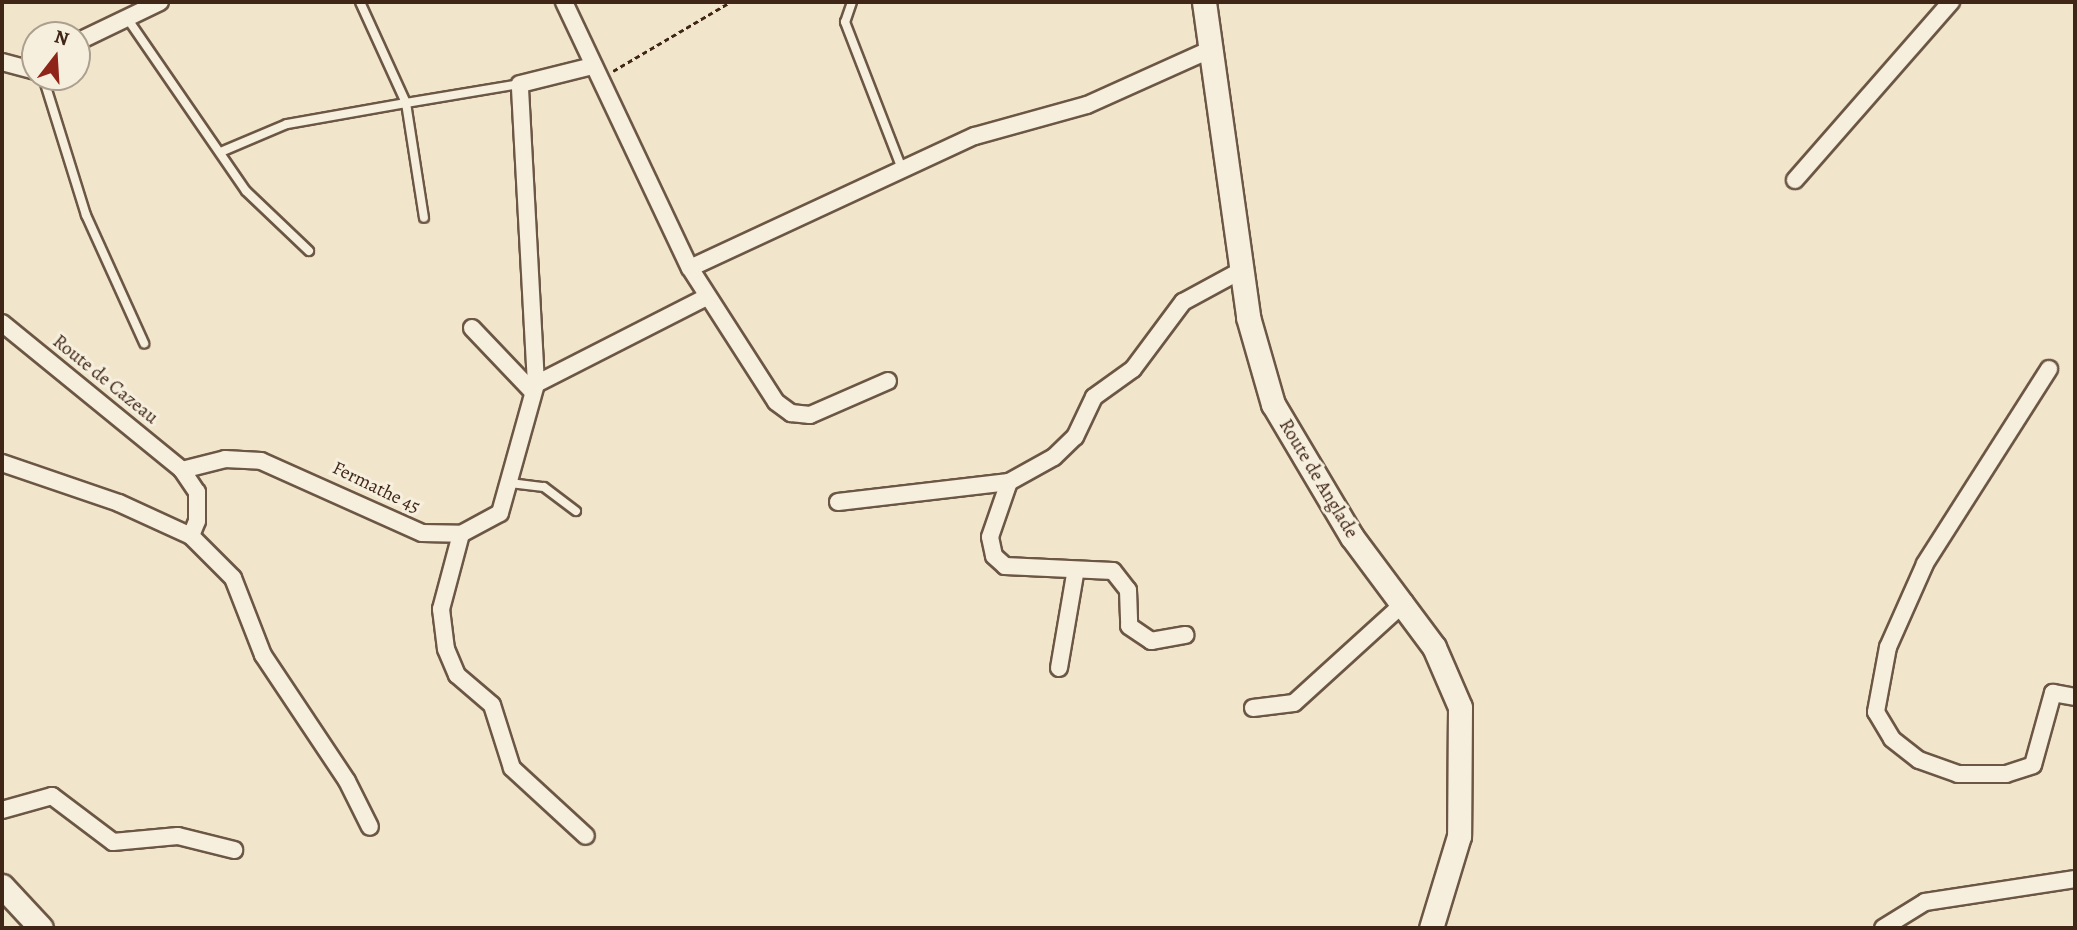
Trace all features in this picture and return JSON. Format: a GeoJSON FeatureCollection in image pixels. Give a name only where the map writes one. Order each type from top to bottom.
{"type":"FeatureCollection","features":[{"type":"Feature","properties":{"kind":"street"},"geometry":{"type":"LineString","coordinates":[[91,31],[122,9],[160,2]]}},
{"type":"Feature","properties":{"kind":"street"},"geometry":{"type":"LineString","coordinates":[[564,2],[595,73],[690,268],[776,402],[791,413],[810,415],[888,381]]}},
{"type":"Feature","properties":{"kind":"street","name":"Route de Anglade"},"geometry":{"type":"LineString","coordinates":[[1204,2],[1207,51],[1242,270],[1273,404],[1352,537],[1405,602],[1434,647],[1460,707],[1459,836],[1431,928]]}},
{"type":"Feature","properties":{"kind":"street"},"geometry":{"type":"LineString","coordinates":[[1795,180],[1951,2]]}},
{"type":"Feature","properties":{"kind":"street"},"geometry":{"type":"LineString","coordinates":[[690,268],[975,136],[1087,105],[1207,51]]}},
{"type":"Feature","properties":{"kind":"street"},"geometry":{"type":"LineString","coordinates":[[2,62],[21,67]]}},
{"type":"Feature","properties":{"kind":"street"},"geometry":{"type":"LineString","coordinates":[[520,84],[595,73]]}},
{"type":"Feature","properties":{"kind":"street","name":"Fermathe 45"},"geometry":{"type":"LineString","coordinates":[[182,470],[225,459],[261,461],[422,533],[461,534],[500,513],[534,388],[520,84]]}},
{"type":"Feature","properties":{"kind":"street"},"geometry":{"type":"LineString","coordinates":[[838,502],[1009,482],[1075,437],[1094,397],[1133,369],[1183,302],[1210,282],[1242,270]]}},
{"type":"Feature","properties":{"kind":"street"},"geometry":{"type":"LineString","coordinates":[[471,328],[534,388],[707,297]]}},
{"type":"Feature","properties":{"kind":"street","name":"Route de Cazeau"},"geometry":{"type":"LineString","coordinates":[[2,323],[182,470]]}},
{"type":"Feature","properties":{"kind":"street"},"geometry":{"type":"LineString","coordinates":[[2049,369],[1925,564],[1888,647],[1876,712],[1892,739],[1919,760],[1958,774],[2006,774],[2033,765],[2053,693],[2075,697]]}},
{"type":"Feature","properties":{"kind":"street"},"geometry":{"type":"LineString","coordinates":[[2,463],[120,503],[191,536],[233,578],[262,655],[347,780],[370,827]]}},
{"type":"Feature","properties":{"kind":"street"},"geometry":{"type":"LineString","coordinates":[[182,470],[197,492],[191,536]]}},
{"type":"Feature","properties":{"kind":"street"},"geometry":{"type":"LineString","coordinates":[[1009,482],[990,537],[994,555],[1005,566],[1075,574],[1096,567],[1113,571],[1128,590],[1129,626],[1151,641],[1185,635]]}},
{"type":"Feature","properties":{"kind":"street"},"geometry":{"type":"LineString","coordinates":[[461,534],[441,609],[446,649],[457,675],[492,705],[512,768],[586,836]]}},
{"type":"Feature","properties":{"kind":"street"},"geometry":{"type":"LineString","coordinates":[[1059,668],[1075,574]]}},
{"type":"Feature","properties":{"kind":"street"},"geometry":{"type":"LineString","coordinates":[[1253,708],[1294,703],[1405,602]]}},
{"type":"Feature","properties":{"kind":"street"},"geometry":{"type":"LineString","coordinates":[[2,810],[52,796],[113,842],[178,836],[234,850]]}},
{"type":"Feature","properties":{"kind":"street"},"geometry":{"type":"LineString","coordinates":[[1883,928],[1925,902],[2075,879]]}},
{"type":"Feature","properties":{"kind":"street"},"geometry":{"type":"LineString","coordinates":[[2,886],[41,928]]}},
{"type":"Feature","properties":{"kind":"lane"},"geometry":{"type":"LineString","coordinates":[[360,2],[406,103],[424,218]]}},
{"type":"Feature","properties":{"kind":"lane"},"geometry":{"type":"LineString","coordinates":[[852,2],[845,22],[902,169]]}},
{"type":"Feature","properties":{"kind":"lane"},"geometry":{"type":"LineString","coordinates":[[122,9],[276,225],[309,251]]}},
{"type":"Feature","properties":{"kind":"lane"},"geometry":{"type":"LineString","coordinates":[[223,151],[287,124],[520,84]]}},
{"type":"Feature","properties":{"kind":"lane"},"geometry":{"type":"LineString","coordinates":[[47,91],[86,215],[144,343]]}},
{"type":"Feature","properties":{"kind":"lane"},"geometry":{"type":"LineString","coordinates":[[510,483],[544,487],[576,511]]}},
{"type":"Feature","properties":{"kind":"path"},"geometry":{"type":"LineString","coordinates":[[595,73],[730,2]]}}]}
